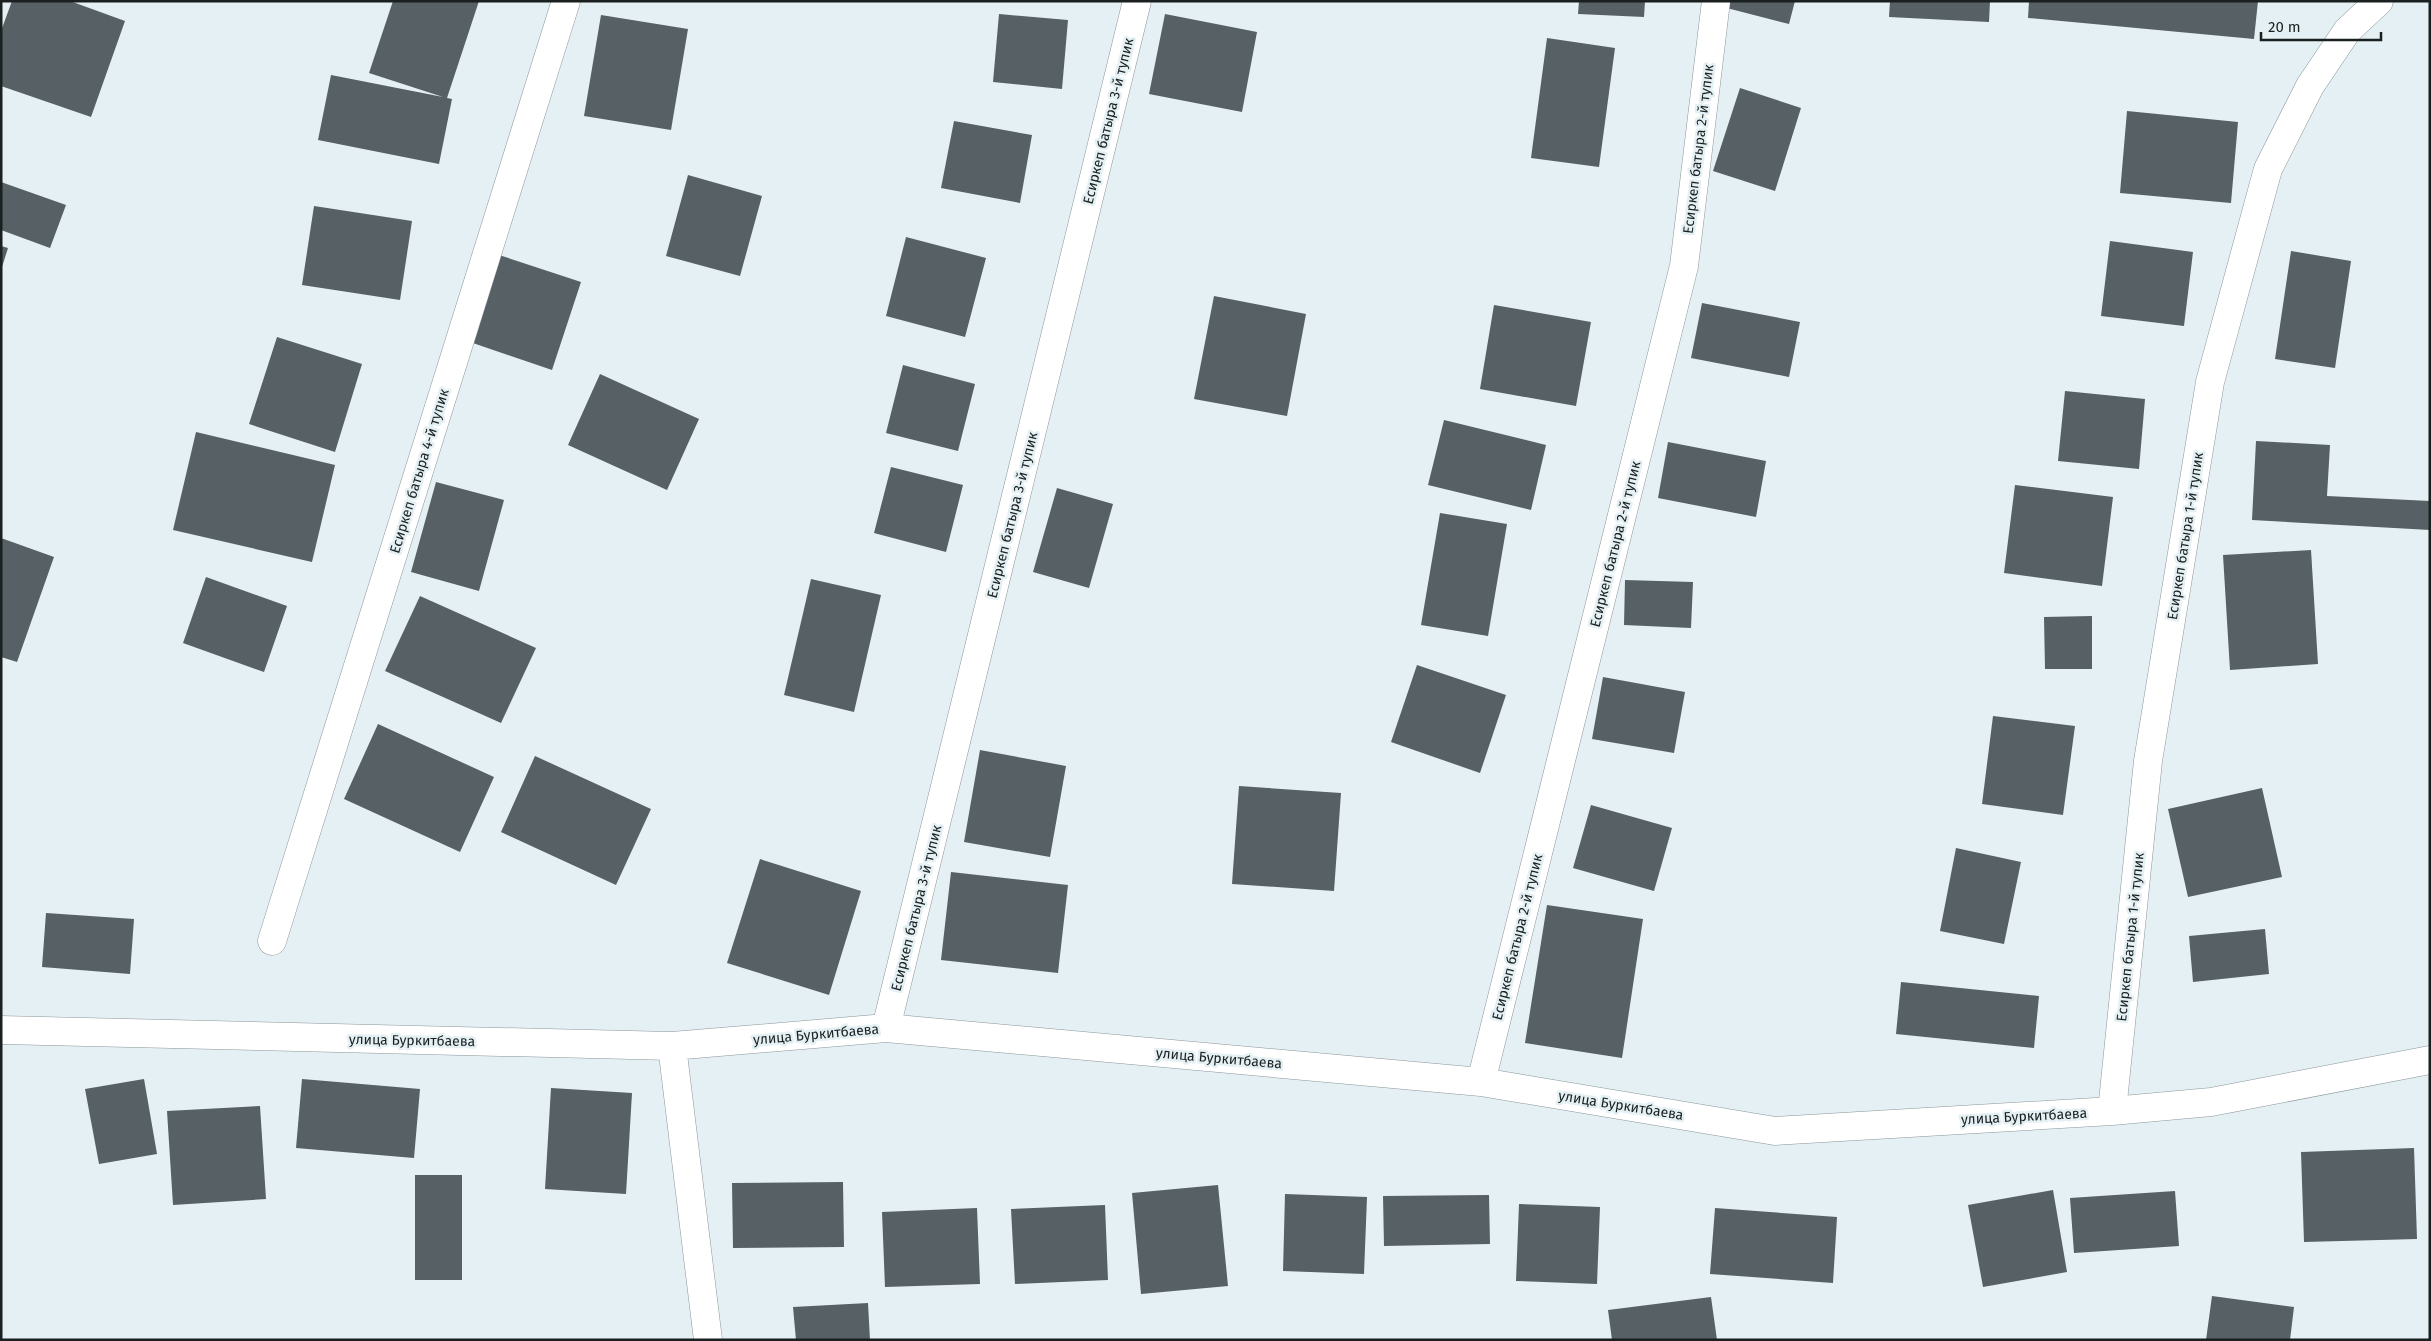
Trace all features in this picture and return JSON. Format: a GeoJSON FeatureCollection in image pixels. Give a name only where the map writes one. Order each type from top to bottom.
{"type":"FeatureCollection","features":[{"type":"Feature","properties":{"kind":"street","name":"Есиркеп батыра 4-й тупик"},"geometry":{"type":"LineString","coordinates":[[272,941],[566,1]]}},
{"type":"Feature","properties":{"kind":"street","name":"Есиркеп батыра 3-й тупик"},"geometry":{"type":"LineString","coordinates":[[886,1028],[1137,1]]}},
{"type":"Feature","properties":{"kind":"street","name":"Есиркеп батыра 2-й тупик"},"geometry":{"type":"LineString","coordinates":[[1481,1082],[1684,266],[1716,1]]}},
{"type":"Feature","properties":{"kind":"street","name":"Есиркеп батыра 1-й тупик"},"geometry":{"type":"LineString","coordinates":[[2112,1111],[2148,761],[2210,382],[2268,169],[2310,86],[2347,32],[2379,1]]}},
{"type":"Feature","properties":{"kind":"street","name":"улица Буркитбаева"},"geometry":{"type":"LineString","coordinates":[[1,1030],[672,1046],[886,1028],[1481,1082],[1775,1131],[2112,1111],[2211,1102],[2430,1060]]}},
{"type":"Feature","properties":{"kind":"street"},"geometry":{"type":"LineString","coordinates":[[672,1046],[708,1340]]}},
{"type":"Feature","properties":{"kind":"building"},"geometry":{"type":"Polygon","coordinates":[[[12,1],[70,1],[125,21],[91,117],[1,86],[1,31],[12,1]]]}},
{"type":"Feature","properties":{"kind":"building"},"geometry":{"type":"Polygon","coordinates":[[[393,1],[479,1],[447,98],[452,99],[439,164],[318,140],[331,75],[443,97],[369,73],[393,1]]]}},
{"type":"Feature","properties":{"kind":"building"},"geometry":{"type":"Polygon","coordinates":[[[1579,1],[1645,1],[1644,17],[1578,14],[1579,1]]]}},
{"type":"Feature","properties":{"kind":"building"},"geometry":{"type":"Polygon","coordinates":[[[1721,1],[1795,1],[1789,24],[1719,6],[1721,1]]]}},
{"type":"Feature","properties":{"kind":"building"},"geometry":{"type":"Polygon","coordinates":[[[1890,1],[1990,1],[1989,22],[1889,17],[1890,1]]]}},
{"type":"Feature","properties":{"kind":"building"},"geometry":{"type":"Polygon","coordinates":[[[2029,1],[2258,1],[2254,39],[2028,18],[2029,1]]]}},
{"type":"Feature","properties":{"kind":"building"},"geometry":{"type":"Polygon","coordinates":[[[999,14],[1068,20],[1062,89],[993,82],[999,14]]]}},
{"type":"Feature","properties":{"kind":"building"},"geometry":{"type":"Polygon","coordinates":[[[1165,14],[1257,32],[1242,112],[1149,94],[1165,14]]]}},
{"type":"Feature","properties":{"kind":"building"},"geometry":{"type":"Polygon","coordinates":[[[601,15],[688,29],[671,130],[584,116],[601,15]]]}},
{"type":"Feature","properties":{"kind":"building"},"geometry":{"type":"Polygon","coordinates":[[[1547,38],[1615,48],[1599,167],[1531,158],[1547,38]]]}},
{"type":"Feature","properties":{"kind":"building"},"geometry":{"type":"Polygon","coordinates":[[[1740,88],[1801,108],[1775,191],[1713,171],[1740,88]]]}},
{"type":"Feature","properties":{"kind":"building"},"geometry":{"type":"Polygon","coordinates":[[[2127,111],[2238,122],[2231,203],[2120,193],[2127,111]]]}},
{"type":"Feature","properties":{"kind":"building"},"geometry":{"type":"Polygon","coordinates":[[[954,121],[1032,135],[1020,203],[941,188],[954,121]]]}},
{"type":"Feature","properties":{"kind":"building"},"geometry":{"type":"Polygon","coordinates":[[[688,175],[762,196],[740,276],[666,256],[688,175]]]}},
{"type":"Feature","properties":{"kind":"building"},"geometry":{"type":"Polygon","coordinates":[[[1,182],[66,205],[50,248],[1,230],[1,182]]]}},
{"type":"Feature","properties":{"kind":"building"},"geometry":{"type":"Polygon","coordinates":[[[314,206],[412,221],[400,300],[302,285],[314,206]]]}},
{"type":"Feature","properties":{"kind":"building"},"geometry":{"type":"Polygon","coordinates":[[[906,237],[986,258],[965,337],[886,316],[906,237]]]}},
{"type":"Feature","properties":{"kind":"building"},"geometry":{"type":"Polygon","coordinates":[[[2110,241],[2193,252],[2184,326],[2101,316],[2110,241]]]}},
{"type":"Feature","properties":{"kind":"building"},"geometry":{"type":"Polygon","coordinates":[[[1,246],[8,248],[2,267],[1,267],[1,246]]]}},
{"type":"Feature","properties":{"kind":"building"},"geometry":{"type":"Polygon","coordinates":[[[2291,251],[2351,261],[2335,368],[2275,359],[2291,251]]]}},
{"type":"Feature","properties":{"kind":"building"},"geometry":{"type":"Polygon","coordinates":[[[499,255],[581,282],[552,370],[470,342],[499,255]]]}},
{"type":"Feature","properties":{"kind":"building"},"geometry":{"type":"Polygon","coordinates":[[[1214,296],[1306,314],[1287,416],[1194,399],[1214,296]]]}},
{"type":"Feature","properties":{"kind":"building"},"geometry":{"type":"Polygon","coordinates":[[[1702,303],[1800,322],[1789,377],[1691,358],[1702,303]]]}},
{"type":"Feature","properties":{"kind":"building"},"geometry":{"type":"Polygon","coordinates":[[[1494,305],[1591,322],[1576,406],[1480,389],[1494,305]]]}},
{"type":"Feature","properties":{"kind":"building"},"geometry":{"type":"Polygon","coordinates":[[[277,337],[362,364],[335,452],[249,424],[277,337]]]}},
{"type":"Feature","properties":{"kind":"building"},"geometry":{"type":"Polygon","coordinates":[[[903,365],[975,384],[958,451],[886,433],[903,365]]]}},
{"type":"Feature","properties":{"kind":"building"},"geometry":{"type":"Polygon","coordinates":[[[600,374],[699,419],[667,490],[568,445],[600,374]]]}},
{"type":"Feature","properties":{"kind":"building"},"geometry":{"type":"Polygon","coordinates":[[[2065,391],[2145,399],[2139,469],[2058,461],[2065,391]]]}},
{"type":"Feature","properties":{"kind":"building"},"geometry":{"type":"Polygon","coordinates":[[[1444,420],[1546,445],[1531,510],[1428,485],[1444,420]]]}},
{"type":"Feature","properties":{"kind":"building"},"geometry":{"type":"Polygon","coordinates":[[[196,432],[335,465],[312,562],[173,530],[196,432]]]}},
{"type":"Feature","properties":{"kind":"building"},"geometry":{"type":"Polygon","coordinates":[[[2256,441],[2330,445],[2327,496],[2430,501],[2430,530],[2252,520],[2256,441]]]}},
{"type":"Feature","properties":{"kind":"building"},"geometry":{"type":"Polygon","coordinates":[[[1668,442],[1766,461],[1756,517],[1658,498],[1668,442]]]}},
{"type":"Feature","properties":{"kind":"building"},"geometry":{"type":"Polygon","coordinates":[[[891,467],[963,485],[946,552],[874,533],[891,467]]]}},
{"type":"Feature","properties":{"kind":"building"},"geometry":{"type":"Polygon","coordinates":[[[436,482],[504,500],[479,591],[411,572],[436,482]]]}},
{"type":"Feature","properties":{"kind":"building"},"geometry":{"type":"Polygon","coordinates":[[[2015,485],[2113,497],[2102,586],[2004,573],[2015,485]]]}},
{"type":"Feature","properties":{"kind":"building"},"geometry":{"type":"Polygon","coordinates":[[[1057,488],[1113,504],[1089,588],[1033,572],[1057,488]]]}},
{"type":"Feature","properties":{"kind":"building"},"geometry":{"type":"Polygon","coordinates":[[[1440,513],[1507,524],[1488,636],[1421,625],[1440,513]]]}},
{"type":"Feature","properties":{"kind":"building"},"geometry":{"type":"Polygon","coordinates":[[[1,538],[54,557],[17,662],[1,657],[1,538]]]}},
{"type":"Feature","properties":{"kind":"building"},"geometry":{"type":"Polygon","coordinates":[[[2311,550],[2318,664],[2230,670],[2223,555],[2311,550]]]}},
{"type":"Feature","properties":{"kind":"building"},"geometry":{"type":"Polygon","coordinates":[[[206,577],[287,606],[264,672],[183,643],[206,577]]]}},
{"type":"Feature","properties":{"kind":"building"},"geometry":{"type":"Polygon","coordinates":[[[811,579],[881,595],[854,712],[784,695],[811,579]]]}},
{"type":"Feature","properties":{"kind":"building"},"geometry":{"type":"Polygon","coordinates":[[[1625,580],[1693,582],[1691,628],[1624,625],[1625,580]]]}},
{"type":"Feature","properties":{"kind":"building"},"geometry":{"type":"Polygon","coordinates":[[[420,596],[536,648],[501,723],[385,671],[420,596]]]}},
{"type":"Feature","properties":{"kind":"building"},"geometry":{"type":"Polygon","coordinates":[[[2092,616],[2092,669],[2045,669],[2044,617],[2092,616]]]}},
{"type":"Feature","properties":{"kind":"building"},"geometry":{"type":"Polygon","coordinates":[[[1417,665],[1506,695],[1480,773],[1391,742],[1417,665]]]}},
{"type":"Feature","properties":{"kind":"building"},"geometry":{"type":"Polygon","coordinates":[[[1603,677],[1685,692],[1674,753],[1592,739],[1603,677]]]}},
{"type":"Feature","properties":{"kind":"building"},"geometry":{"type":"Polygon","coordinates":[[[1993,716],[2075,726],[2063,815],[1982,804],[1993,716]]]}},
{"type":"Feature","properties":{"kind":"building"},"geometry":{"type":"Polygon","coordinates":[[[378,724],[494,777],[460,852],[344,799],[378,724]]]}},
{"type":"Feature","properties":{"kind":"building"},"geometry":{"type":"Polygon","coordinates":[[[980,750],[1066,766],[1050,857],[964,842],[980,750]]]}},
{"type":"Feature","properties":{"kind":"building"},"geometry":{"type":"Polygon","coordinates":[[[535,756],[651,809],[616,885],[501,832],[535,756]]]}},
{"type":"Feature","properties":{"kind":"building"},"geometry":{"type":"Polygon","coordinates":[[[1239,786],[1341,793],[1334,891],[1232,884],[1239,786]]]}},
{"type":"Feature","properties":{"kind":"building"},"geometry":{"type":"Polygon","coordinates":[[[2262,788],[2282,877],[2188,897],[2168,809],[2262,788]]]}},
{"type":"Feature","properties":{"kind":"building"},"geometry":{"type":"Polygon","coordinates":[[[1591,805],[1672,828],[1654,891],[1573,868],[1591,805]]]}},
{"type":"Feature","properties":{"kind":"building"},"geometry":{"type":"Polygon","coordinates":[[[1956,848],[2021,862],[2004,944],[1940,931],[1956,848]]]}},
{"type":"Feature","properties":{"kind":"building"},"geometry":{"type":"Polygon","coordinates":[[[760,859],[861,891],[829,995],[727,963],[760,859]]]}},
{"type":"Feature","properties":{"kind":"building"},"geometry":{"type":"Polygon","coordinates":[[[951,872],[1068,885],[1058,973],[941,960],[951,872]]]}},
{"type":"Feature","properties":{"kind":"building"},"geometry":{"type":"Polygon","coordinates":[[[1547,905],[1643,919],[1622,1058],[1525,1043],[1547,905]]]}},
{"type":"Feature","properties":{"kind":"building"},"geometry":{"type":"Polygon","coordinates":[[[46,913],[134,919],[130,974],[42,967],[46,913]]]}},
{"type":"Feature","properties":{"kind":"building"},"geometry":{"type":"Polygon","coordinates":[[[2265,929],[2269,974],[2193,982],[2189,936],[2265,929]]]}},
{"type":"Feature","properties":{"kind":"building"},"geometry":{"type":"Polygon","coordinates":[[[1901,982],[2039,996],[2034,1048],[1896,1034],[1901,982]]]}},
{"type":"Feature","properties":{"kind":"building"},"geometry":{"type":"Polygon","coordinates":[[[144,1079],[157,1154],[99,1164],[85,1089],[144,1079]]]}},
{"type":"Feature","properties":{"kind":"building"},"geometry":{"type":"Polygon","coordinates":[[[302,1079],[420,1089],[414,1158],[296,1148],[302,1079]]]}},
{"type":"Feature","properties":{"kind":"building"},"geometry":{"type":"Polygon","coordinates":[[[551,1088],[632,1093],[626,1194],[545,1189],[551,1088]]]}},
{"type":"Feature","properties":{"kind":"building"},"geometry":{"type":"Polygon","coordinates":[[[260,1106],[266,1199],[173,1205],[167,1111],[260,1106]]]}},
{"type":"Feature","properties":{"kind":"building"},"geometry":{"type":"Polygon","coordinates":[[[2414,1148],[2417,1239],[2304,1242],[2301,1152],[2414,1148]]]}},
{"type":"Feature","properties":{"kind":"building"},"geometry":{"type":"Polygon","coordinates":[[[415,1175],[462,1175],[462,1280],[415,1280],[415,1175]]]}},
{"type":"Feature","properties":{"kind":"building"},"geometry":{"type":"Polygon","coordinates":[[[843,1182],[844,1247],[733,1248],[732,1183],[843,1182]]]}},
{"type":"Feature","properties":{"kind":"building"},"geometry":{"type":"Polygon","coordinates":[[[1218,1185],[1228,1286],[1141,1294],[1132,1193],[1218,1185]]]}},
{"type":"Feature","properties":{"kind":"building"},"geometry":{"type":"Polygon","coordinates":[[[2053,1190],[2067,1272],[1983,1287],[1968,1205],[2053,1190]]]}},
{"type":"Feature","properties":{"kind":"building"},"geometry":{"type":"Polygon","coordinates":[[[2175,1191],[2179,1246],[2074,1253],[2070,1198],[2175,1191]]]}},
{"type":"Feature","properties":{"kind":"building"},"geometry":{"type":"Polygon","coordinates":[[[1285,1194],[1367,1197],[1364,1274],[1283,1271],[1285,1194]]]}},
{"type":"Feature","properties":{"kind":"building"},"geometry":{"type":"Polygon","coordinates":[[[1489,1195],[1490,1244],[1384,1246],[1383,1196],[1489,1195]]]}},
{"type":"Feature","properties":{"kind":"building"},"geometry":{"type":"Polygon","coordinates":[[[1519,1204],[1600,1207],[1597,1284],[1516,1281],[1519,1204]]]}},
{"type":"Feature","properties":{"kind":"building"},"geometry":{"type":"Polygon","coordinates":[[[1105,1205],[1108,1280],[1015,1284],[1011,1209],[1105,1205]]]}},
{"type":"Feature","properties":{"kind":"building"},"geometry":{"type":"Polygon","coordinates":[[[977,1208],[980,1284],[885,1287],[882,1212],[977,1208]]]}},
{"type":"Feature","properties":{"kind":"building"},"geometry":{"type":"Polygon","coordinates":[[[1715,1208],[1837,1217],[1833,1283],[1710,1274],[1715,1208]]]}},
{"type":"Feature","properties":{"kind":"building"},"geometry":{"type":"Polygon","coordinates":[[[2212,1296],[2294,1307],[2290,1340],[2206,1340],[2212,1296]]]}},
{"type":"Feature","properties":{"kind":"building"},"geometry":{"type":"Polygon","coordinates":[[[1711,1297],[1717,1340],[1612,1340],[1608,1310],[1711,1297]]]}},
{"type":"Feature","properties":{"kind":"building"},"geometry":{"type":"Polygon","coordinates":[[[868,1303],[870,1340],[796,1340],[793,1307],[868,1303]]]}}]}
